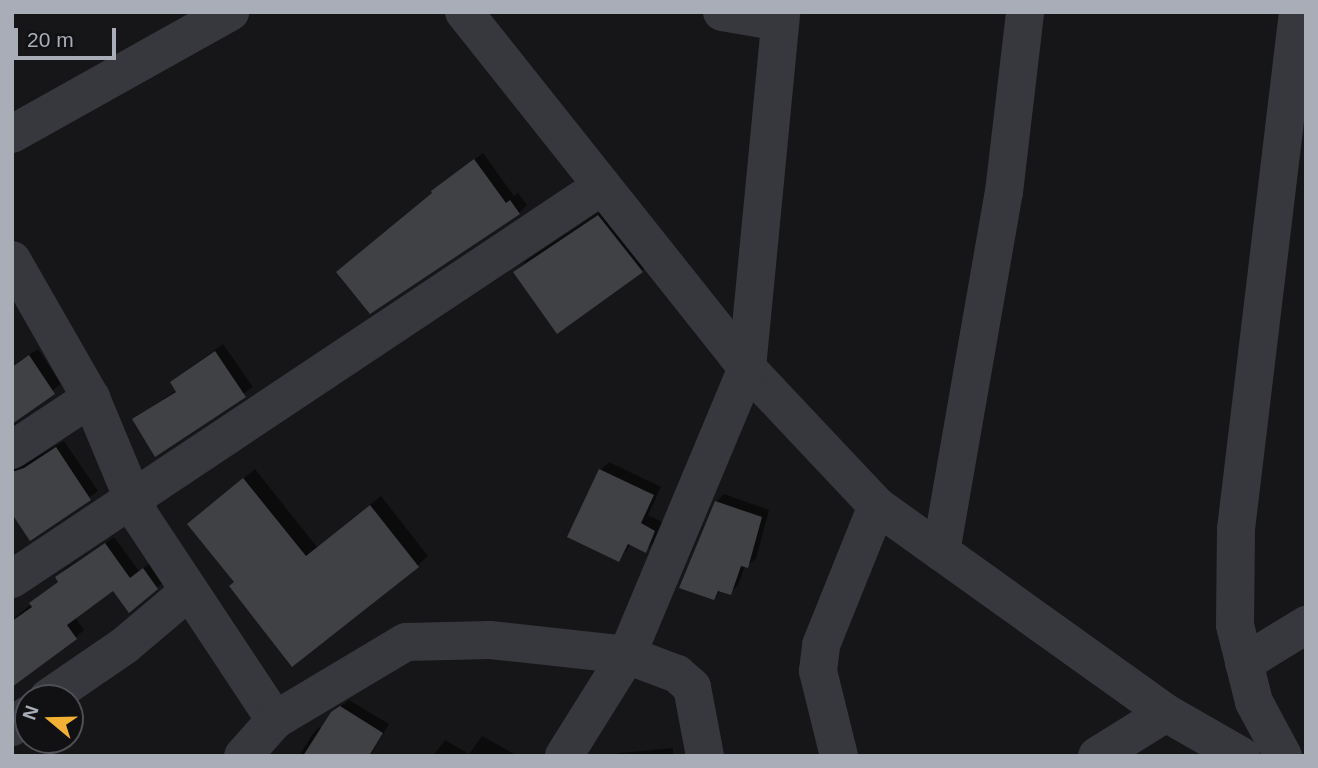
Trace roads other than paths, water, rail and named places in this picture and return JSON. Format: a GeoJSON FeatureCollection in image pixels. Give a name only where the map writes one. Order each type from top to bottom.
{"type":"FeatureCollection","features":[{"type":"Feature","properties":{"kind":"street"},"geometry":{"type":"LineString","coordinates":[[12,134],[230,12]]}},
{"type":"Feature","properties":{"kind":"street"},"geometry":{"type":"LineString","coordinates":[[464,12],[747,368],[877,506],[1166,713],[1241,756]]}},
{"type":"Feature","properties":{"kind":"street"},"geometry":{"type":"LineString","coordinates":[[564,756],[627,655],[747,368],[780,17],[722,12]]}},
{"type":"Feature","properties":{"kind":"street"},"geometry":{"type":"LineString","coordinates":[[941,552],[1004,192],[1026,12]]}},
{"type":"Feature","properties":{"kind":"street"},"geometry":{"type":"LineString","coordinates":[[1283,756],[1254,702],[1235,625],[1236,530],[1298,12]]}},
{"type":"Feature","properties":{"kind":"street"},"geometry":{"type":"LineString","coordinates":[[12,579],[602,186]]}},
{"type":"Feature","properties":{"kind":"street"},"geometry":{"type":"LineString","coordinates":[[12,260],[22,298],[91,398],[140,516],[275,720]]}},
{"type":"Feature","properties":{"kind":"street"},"geometry":{"type":"LineString","coordinates":[[12,450],[91,398]]}},
{"type":"Feature","properties":{"kind":"street"},"geometry":{"type":"LineString","coordinates":[[839,756],[818,671],[821,645],[877,506]]}},
{"type":"Feature","properties":{"kind":"street"},"geometry":{"type":"LineString","coordinates":[[68,684],[124,646],[188,592]]}},
{"type":"Feature","properties":{"kind":"street"},"geometry":{"type":"LineString","coordinates":[[1244,663],[1306,625]]}},
{"type":"Feature","properties":{"kind":"street"},"geometry":{"type":"LineString","coordinates":[[243,756],[275,720],[406,642],[490,640],[627,655],[677,674],[692,687],[705,756]]}},
{"type":"Feature","properties":{"kind":"street"},"geometry":{"type":"LineString","coordinates":[[1097,756],[1166,713]]}}]}
